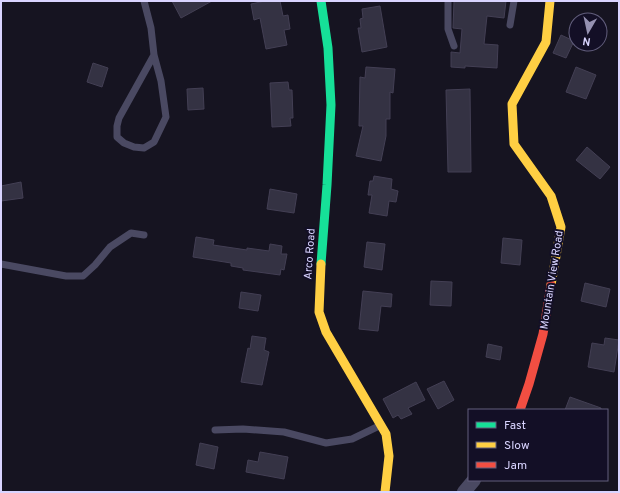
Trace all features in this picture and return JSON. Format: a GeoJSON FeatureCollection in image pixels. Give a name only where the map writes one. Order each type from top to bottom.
{"type":"FeatureCollection","features":[{"type":"Feature","properties":{"kind":"street","name":"Arco Road"},"geometry":{"type":"LineString","coordinates":[[321,1],[328,48],[331,105],[319,290],[319,312],[326,332],[386,434],[389,456],[385,492]]}},
{"type":"Feature","properties":{"kind":"street","name":"Mountain View Road"},"geometry":{"type":"LineString","coordinates":[[520,409],[543,334],[561,227],[551,196],[514,144],[512,104],[546,42],[550,1]]}},
{"type":"Feature","properties":{"kind":"street"},"geometry":{"type":"LineString","coordinates":[[464,492],[473,481]]}},
{"type":"Feature","properties":{"kind":"lane"},"geometry":{"type":"LineString","coordinates":[[144,1],[151,28],[154,55],[161,81],[166,117],[154,142],[144,148],[134,147],[124,143],[117,137],[117,126],[119,118],[154,55]]}},
{"type":"Feature","properties":{"kind":"lane"},"geometry":{"type":"LineString","coordinates":[[448,1],[448,29],[454,46]]}},
{"type":"Feature","properties":{"kind":"lane"},"geometry":{"type":"LineString","coordinates":[[510,25],[514,1]]}},
{"type":"Feature","properties":{"kind":"lane"},"geometry":{"type":"LineString","coordinates":[[1,264],[66,276],[84,276],[110,247],[131,234],[144,236]]}},
{"type":"Feature","properties":{"kind":"lane"},"geometry":{"type":"LineString","coordinates":[[214,430],[244,429],[284,432],[326,443],[352,439],[381,425]]}},
{"type":"Feature","properties":{"kind":"building"},"geometry":{"type":"Polygon","coordinates":[[[172,1],[212,1],[181,18],[172,1]]]}},
{"type":"Feature","properties":{"kind":"building"},"geometry":{"type":"Polygon","coordinates":[[[265,1],[280,1],[283,16],[288,15],[290,29],[284,30],[287,45],[266,49],[260,18],[254,20],[251,4],[265,1]]]}},
{"type":"Feature","properties":{"kind":"building"},"geometry":{"type":"Polygon","coordinates":[[[454,1],[506,1],[504,18],[487,16],[484,44],[498,45],[497,68],[465,66],[465,68],[451,67],[451,52],[460,53],[462,29],[453,28],[454,1]]]}},
{"type":"Feature","properties":{"kind":"building"},"geometry":{"type":"Polygon","coordinates":[[[380,6],[387,47],[362,52],[358,28],[361,28],[360,19],[363,18],[362,9],[380,6]]]}},
{"type":"Feature","properties":{"kind":"building"},"geometry":{"type":"Polygon","coordinates":[[[561,35],[568,38],[569,52],[566,58],[553,53],[561,35]]]}},
{"type":"Feature","properties":{"kind":"building"},"geometry":{"type":"Polygon","coordinates":[[[93,63],[108,68],[102,87],[87,82],[93,63]]]}},
{"type":"Feature","properties":{"kind":"building"},"geometry":{"type":"Polygon","coordinates":[[[366,67],[395,69],[393,93],[390,92],[390,119],[386,119],[386,136],[381,161],[356,156],[363,126],[359,126],[360,77],[365,78],[366,67]]]}},
{"type":"Feature","properties":{"kind":"building"},"geometry":{"type":"Polygon","coordinates":[[[576,67],[596,75],[586,99],[566,92],[576,67]]]}},
{"type":"Feature","properties":{"kind":"building"},"geometry":{"type":"Polygon","coordinates":[[[288,82],[289,90],[292,90],[293,118],[290,118],[291,126],[272,127],[270,83],[288,82]]]}},
{"type":"Feature","properties":{"kind":"building"},"geometry":{"type":"Polygon","coordinates":[[[203,88],[204,109],[188,110],[187,89],[203,88]]]}},
{"type":"Feature","properties":{"kind":"building"},"geometry":{"type":"Polygon","coordinates":[[[470,89],[471,172],[448,172],[446,90],[470,89]]]}},
{"type":"Feature","properties":{"kind":"building"},"geometry":{"type":"Polygon","coordinates":[[[587,147],[610,167],[600,179],[576,160],[587,147]]]}},
{"type":"Feature","properties":{"kind":"building"},"geometry":{"type":"Polygon","coordinates":[[[374,176],[392,179],[391,189],[398,191],[396,202],[389,201],[387,216],[369,213],[372,195],[368,195],[370,181],[373,181],[374,176]]]}},
{"type":"Feature","properties":{"kind":"building"},"geometry":{"type":"Polygon","coordinates":[[[21,182],[23,198],[1,201],[1,186],[21,182]]]}},
{"type":"Feature","properties":{"kind":"building"},"geometry":{"type":"Polygon","coordinates":[[[270,189],[297,194],[294,213],[267,209],[270,189]]]}},
{"type":"Feature","properties":{"kind":"building"},"geometry":{"type":"Polygon","coordinates":[[[196,237],[214,240],[213,245],[247,250],[247,248],[269,251],[270,244],[282,246],[281,254],[287,254],[284,270],[281,269],[280,275],[243,270],[243,268],[231,266],[231,263],[193,257],[196,237]]]}},
{"type":"Feature","properties":{"kind":"building"},"geometry":{"type":"Polygon","coordinates":[[[503,238],[522,240],[520,265],[501,263],[503,238]]]}},
{"type":"Feature","properties":{"kind":"building"},"geometry":{"type":"Polygon","coordinates":[[[367,242],[385,244],[382,270],[364,267],[367,242]]]}},
{"type":"Feature","properties":{"kind":"building"},"geometry":{"type":"Polygon","coordinates":[[[431,281],[452,282],[451,306],[430,305],[431,281]]]}},
{"type":"Feature","properties":{"kind":"building"},"geometry":{"type":"Polygon","coordinates":[[[585,283],[610,289],[606,307],[581,301],[585,283]]]}},
{"type":"Feature","properties":{"kind":"building"},"geometry":{"type":"Polygon","coordinates":[[[363,291],[392,294],[391,307],[381,306],[378,331],[359,329],[363,291]]]}},
{"type":"Feature","properties":{"kind":"building"},"geometry":{"type":"Polygon","coordinates":[[[241,292],[261,295],[258,311],[239,308],[241,292]]]}},
{"type":"Feature","properties":{"kind":"building"},"geometry":{"type":"Polygon","coordinates":[[[252,336],[266,338],[264,350],[269,352],[262,385],[241,382],[252,336]]]}},
{"type":"Feature","properties":{"kind":"building"},"geometry":{"type":"Polygon","coordinates":[[[605,338],[619,340],[614,372],[588,367],[592,343],[604,345],[605,338]]]}},
{"type":"Feature","properties":{"kind":"building"},"geometry":{"type":"Polygon","coordinates":[[[488,344],[502,347],[500,360],[486,357],[488,344]]]}},
{"type":"Feature","properties":{"kind":"building"},"geometry":{"type":"Polygon","coordinates":[[[444,381],[454,400],[438,409],[427,389],[444,381]]]}},
{"type":"Feature","properties":{"kind":"building"},"geometry":{"type":"Polygon","coordinates":[[[416,382],[425,400],[408,408],[412,414],[401,419],[398,415],[393,418],[383,399],[416,382]]]}},
{"type":"Feature","properties":{"kind":"building"},"geometry":{"type":"Polygon","coordinates":[[[570,397],[601,408],[601,409],[565,409],[570,397]]]}},
{"type":"Feature","properties":{"kind":"building"},"geometry":{"type":"Polygon","coordinates":[[[200,443],[218,447],[214,469],[196,465],[200,443]]]}},
{"type":"Feature","properties":{"kind":"building"},"geometry":{"type":"Polygon","coordinates":[[[260,452],[288,457],[284,479],[246,472],[248,460],[258,462],[260,452]]]}},
{"type":"Feature","properties":{"kind":"traffic: fast"},"geometry":{"type":"LineString","coordinates":[[321,1],[328,48],[331,105],[321,264]]}},
{"type":"Feature","properties":{"kind":"traffic: slow"},"geometry":{"type":"LineString","coordinates":[[550,1],[546,42],[512,104],[514,144],[551,196],[561,227],[551,285]]}},
{"type":"Feature","properties":{"kind":"traffic: slow"},"geometry":{"type":"LineString","coordinates":[[321,264],[319,312],[326,332],[386,434],[389,456],[385,492]]}},
{"type":"Feature","properties":{"kind":"traffic: jam"},"geometry":{"type":"LineString","coordinates":[[520,409],[543,334],[551,285]]}}]}
